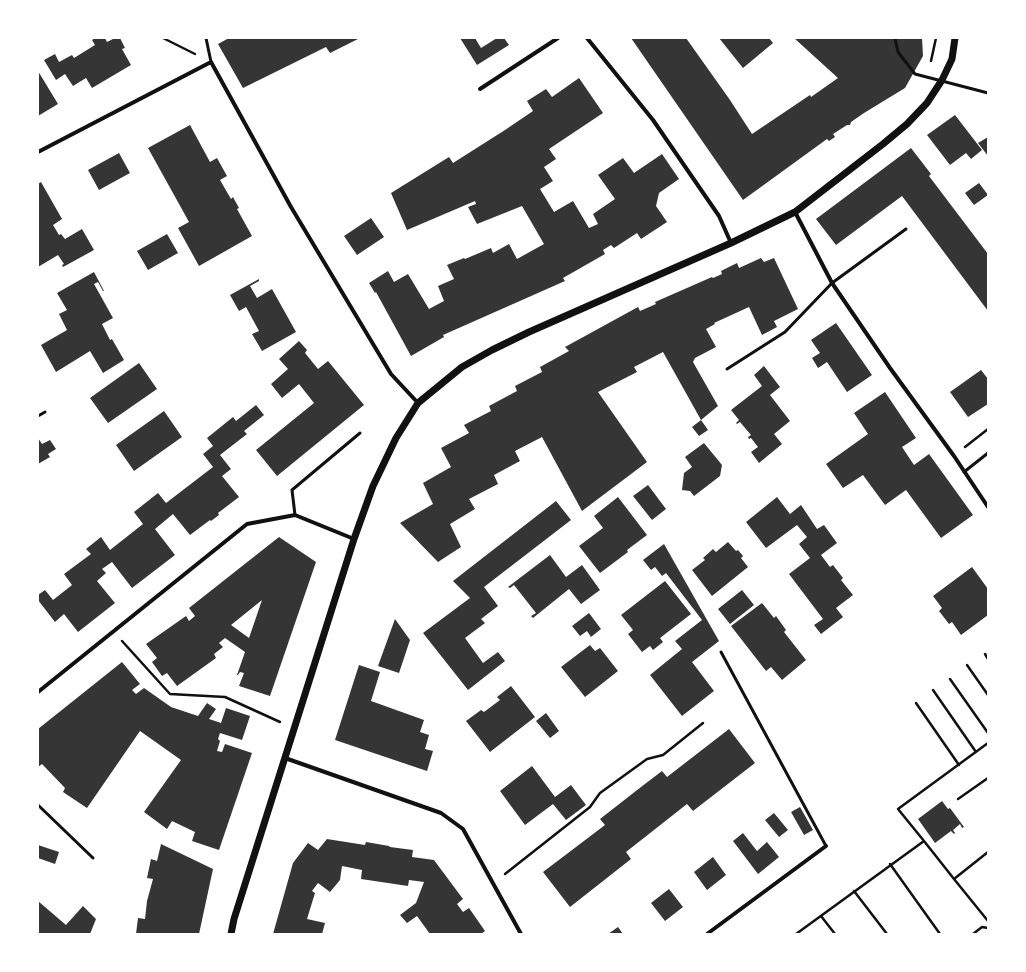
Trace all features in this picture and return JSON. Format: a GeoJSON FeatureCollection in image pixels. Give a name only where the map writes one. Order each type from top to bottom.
{"type":"FeatureCollection","features":[{"type":"Feature","properties":{"kind":"street"},"geometry":{"type":"LineString","coordinates":[[480,89],[558,38]]}},
{"type":"Feature","properties":{"kind":"street"},"geometry":{"type":"LineString","coordinates":[[588,38],[653,120],[719,216],[731,243]]}},
{"type":"Feature","properties":{"kind":"street"},"geometry":{"type":"LineString","coordinates":[[231,934],[234,919],[284,758],[354,539],[373,486],[396,438],[418,403],[462,367],[492,350],[529,332],[731,243],[794,212],[907,124],[927,103],[942,80],[952,59],[955,38]]}},
{"type":"Feature","properties":{"kind":"street"},"geometry":{"type":"LineString","coordinates":[[38,152],[211,62],[291,207],[391,374],[418,403]]}},
{"type":"Feature","properties":{"kind":"street"},"geometry":{"type":"LineString","coordinates":[[794,212],[832,283],[890,368],[954,456],[988,507]]}},
{"type":"Feature","properties":{"kind":"street"},"geometry":{"type":"LineString","coordinates":[[38,692],[247,524],[295,515],[354,539]]}},
{"type":"Feature","properties":{"kind":"street"},"geometry":{"type":"LineString","coordinates":[[284,758],[441,813],[463,830],[521,934]]}},
{"type":"Feature","properties":{"kind":"street"},"geometry":{"type":"LineString","coordinates":[[707,934],[826,846]]}},
{"type":"Feature","properties":{"kind":"lane"},"geometry":{"type":"LineString","coordinates":[[206,38],[211,62]]}},
{"type":"Feature","properties":{"kind":"lane"},"geometry":{"type":"LineString","coordinates":[[895,38],[898,52],[915,74],[988,93]]}},
{"type":"Feature","properties":{"kind":"lane"},"geometry":{"type":"LineString","coordinates":[[727,369],[785,332],[832,283],[906,229]]}},
{"type":"Feature","properties":{"kind":"lane"},"geometry":{"type":"LineString","coordinates":[[38,416],[45,412]]}},
{"type":"Feature","properties":{"kind":"lane"},"geometry":{"type":"LineString","coordinates":[[295,515],[292,490],[360,432]]}},
{"type":"Feature","properties":{"kind":"lane"},"geometry":{"type":"LineString","coordinates":[[964,472],[988,453]]}},
{"type":"Feature","properties":{"kind":"lane"},"geometry":{"type":"LineString","coordinates":[[721,652],[826,846]]}},
{"type":"Feature","properties":{"kind":"lane"},"geometry":{"type":"LineString","coordinates":[[38,805],[93,858]]}},
{"type":"Feature","properties":{"kind":"path"},"geometry":{"type":"LineString","coordinates":[[163,38],[211,62]]}},
{"type":"Feature","properties":{"kind":"path"},"geometry":{"type":"LineString","coordinates":[[954,456],[988,428]]}},
{"type":"Feature","properties":{"kind":"path"},"geometry":{"type":"LineString","coordinates":[[114,631],[170,694],[224,697],[294,728]]}},
{"type":"Feature","properties":{"kind":"path"},"geometry":{"type":"LineString","coordinates":[[985,654],[988,658]]}},
{"type":"Feature","properties":{"kind":"path"},"geometry":{"type":"LineString","coordinates":[[967,665],[988,695]]}},
{"type":"Feature","properties":{"kind":"path"},"geometry":{"type":"LineString","coordinates":[[950,678],[988,732]]}},
{"type":"Feature","properties":{"kind":"path"},"geometry":{"type":"LineString","coordinates":[[933,690],[976,752]]}},
{"type":"Feature","properties":{"kind":"path"},"geometry":{"type":"LineString","coordinates":[[916,703],[959,764]]}},
{"type":"Feature","properties":{"kind":"path"},"geometry":{"type":"LineString","coordinates":[[493,883],[590,807],[600,793],[647,759],[663,755],[703,723]]}},
{"type":"Feature","properties":{"kind":"path"},"geometry":{"type":"LineString","coordinates":[[988,743],[898,809],[988,921]]}},
{"type":"Feature","properties":{"kind":"path"},"geometry":{"type":"LineString","coordinates":[[958,799],[988,778]]}},
{"type":"Feature","properties":{"kind":"path"},"geometry":{"type":"LineString","coordinates":[[796,934],[924,840]]}},
{"type":"Feature","properties":{"kind":"path"},"geometry":{"type":"LineString","coordinates":[[954,879],[988,852]]}},
{"type":"Feature","properties":{"kind":"path"},"geometry":{"type":"LineString","coordinates":[[890,864],[940,934]]}},
{"type":"Feature","properties":{"kind":"path"},"geometry":{"type":"LineString","coordinates":[[854,891],[887,934]]}},
{"type":"Feature","properties":{"kind":"path"},"geometry":{"type":"LineString","coordinates":[[821,916],[835,934]]}},
{"type":"Feature","properties":{"kind":"path"},"geometry":{"type":"LineString","coordinates":[[974,934],[982,928],[988,928]]}},
{"type":"Feature","properties":{"kind":"building"},"geometry":{"type":"Polygon","coordinates":[[[95,38],[105,38],[107,42],[115,38],[120,38],[125,48],[122,49],[131,65],[92,88],[86,78],[73,86],[65,74],[56,80],[44,60],[55,54],[59,62],[72,55],[74,58],[95,45],[92,40],[95,38]]]}},
{"type":"Feature","properties":{"kind":"building"},"geometry":{"type":"Polygon","coordinates":[[[229,38],[360,38],[330,53],[326,47],[243,88],[218,44],[229,38]]]}},
{"type":"Feature","properties":{"kind":"building"},"geometry":{"type":"Polygon","coordinates":[[[460,38],[475,38],[481,48],[497,38],[504,38],[509,45],[477,65],[460,38]]]}},
{"type":"Feature","properties":{"kind":"building"},"geometry":{"type":"Polygon","coordinates":[[[631,38],[686,38],[752,134],[838,78],[794,38],[922,38],[923,56],[905,88],[864,113],[851,122],[850,125],[847,125],[833,134],[835,137],[829,141],[827,139],[743,200],[631,38]]]}},
{"type":"Feature","properties":{"kind":"building"},"geometry":{"type":"Polygon","coordinates":[[[719,38],[769,38],[773,43],[743,68],[719,38]]]}},
{"type":"Feature","properties":{"kind":"building"},"geometry":{"type":"Polygon","coordinates":[[[38,71],[58,104],[38,116],[38,71]]]}},
{"type":"Feature","properties":{"kind":"building"},"geometry":{"type":"Polygon","coordinates":[[[579,78],[603,113],[549,149],[556,159],[544,167],[553,181],[540,189],[554,212],[573,201],[589,228],[598,224],[593,214],[615,199],[598,175],[623,158],[634,173],[662,154],[679,179],[659,193],[656,206],[667,222],[641,239],[637,233],[614,248],[611,245],[603,250],[605,254],[563,278],[565,281],[443,335],[444,337],[411,356],[376,292],[375,293],[369,283],[388,271],[394,282],[408,274],[429,309],[444,301],[438,286],[454,279],[447,265],[491,248],[493,253],[509,244],[517,259],[544,244],[522,206],[477,224],[468,207],[476,204],[475,201],[407,230],[391,193],[449,157],[453,163],[505,130],[533,111],[527,101],[546,89],[552,97],[579,78]]]}},
{"type":"Feature","properties":{"kind":"building"},"geometry":{"type":"Polygon","coordinates":[[[955,115],[982,150],[971,159],[966,153],[950,165],[927,135],[955,115]]]}},
{"type":"Feature","properties":{"kind":"building"},"geometry":{"type":"Polygon","coordinates":[[[190,125],[210,162],[217,158],[227,176],[220,180],[231,199],[233,197],[239,208],[237,209],[252,236],[199,266],[178,228],[189,222],[148,148],[190,125]]]}},
{"type":"Feature","properties":{"kind":"building"},"geometry":{"type":"Polygon","coordinates":[[[988,137],[988,156],[978,143],[988,137]]]}},
{"type":"Feature","properties":{"kind":"building"},"geometry":{"type":"Polygon","coordinates":[[[911,148],[931,174],[929,176],[988,254],[988,311],[902,196],[836,245],[816,219],[911,148]]]}},
{"type":"Feature","properties":{"kind":"building"},"geometry":{"type":"Polygon","coordinates":[[[119,153],[130,173],[99,190],[88,170],[119,153]]]}},
{"type":"Feature","properties":{"kind":"building"},"geometry":{"type":"Polygon","coordinates":[[[41,182],[62,219],[53,225],[59,235],[61,234],[65,239],[82,229],[94,250],[63,267],[62,265],[64,264],[58,255],[38,267],[38,184],[41,182]]]}},
{"type":"Feature","properties":{"kind":"building"},"geometry":{"type":"Polygon","coordinates":[[[979,183],[988,195],[974,205],[965,193],[979,183]]]}},
{"type":"Feature","properties":{"kind":"building"},"geometry":{"type":"Polygon","coordinates":[[[371,218],[384,237],[357,255],[344,236],[371,218]]]}},
{"type":"Feature","properties":{"kind":"building"},"geometry":{"type":"Polygon","coordinates":[[[167,234],[178,253],[148,270],[137,251],[167,234]]]}},
{"type":"Feature","properties":{"kind":"building"},"geometry":{"type":"Polygon","coordinates":[[[761,258],[764,262],[774,258],[798,309],[774,321],[777,327],[762,335],[749,307],[714,323],[715,324],[706,329],[716,347],[695,358],[693,362],[718,406],[701,420],[663,352],[634,367],[637,372],[598,392],[647,462],[582,511],[542,437],[515,451],[520,461],[494,475],[498,484],[469,499],[475,509],[450,524],[461,547],[438,562],[400,523],[433,504],[423,483],[451,467],[441,448],[469,433],[464,425],[491,411],[489,406],[517,391],[515,386],[542,372],[540,367],[569,351],[565,347],[638,307],[640,311],[656,304],[655,302],[722,274],[721,271],[737,263],[739,268],[761,258]]]}},
{"type":"Feature","properties":{"kind":"building"},"geometry":{"type":"Polygon","coordinates":[[[94,272],[104,291],[98,282],[94,284],[113,318],[102,324],[110,340],[112,339],[124,360],[103,373],[90,351],[56,372],[41,345],[67,330],[59,314],[67,310],[57,293],[94,272]]]}},
{"type":"Feature","properties":{"kind":"building"},"geometry":{"type":"Polygon","coordinates":[[[259,279],[259,281],[250,286],[257,298],[272,289],[296,332],[262,351],[252,334],[259,331],[246,307],[239,311],[230,295],[259,279]]]}},
{"type":"Feature","properties":{"kind":"building"},"geometry":{"type":"Polygon","coordinates":[[[836,323],[872,375],[847,392],[827,362],[818,368],[812,358],[820,353],[811,340],[836,323]]]}},
{"type":"Feature","properties":{"kind":"building"},"geometry":{"type":"Polygon","coordinates":[[[299,341],[307,350],[305,353],[318,369],[328,361],[364,405],[277,476],[256,450],[314,403],[299,384],[282,398],[271,384],[288,369],[279,359],[299,341]]]}},
{"type":"Feature","properties":{"kind":"building"},"geometry":{"type":"Polygon","coordinates":[[[139,363],[157,389],[108,423],[90,398],[139,363]]]}},
{"type":"Feature","properties":{"kind":"building"},"geometry":{"type":"Polygon","coordinates":[[[764,366],[780,387],[770,395],[790,421],[774,434],[782,444],[759,463],[751,452],[758,447],[751,438],[749,439],[748,437],[751,435],[740,422],[737,424],[736,423],[739,420],[731,410],[762,386],[754,375],[764,366]]]}},
{"type":"Feature","properties":{"kind":"building"},"geometry":{"type":"Polygon","coordinates":[[[981,370],[988,379],[988,404],[968,417],[950,392],[981,370]]]}},
{"type":"Feature","properties":{"kind":"building"},"geometry":{"type":"Polygon","coordinates":[[[885,392],[916,438],[902,447],[914,465],[929,454],[973,515],[941,538],[906,490],[885,505],[863,475],[843,488],[826,464],[868,434],[854,413],[885,392]]]}},
{"type":"Feature","properties":{"kind":"building"},"geometry":{"type":"Polygon","coordinates":[[[256,405],[264,415],[244,431],[247,434],[220,455],[231,469],[222,476],[239,497],[218,513],[219,515],[190,535],[173,514],[155,529],[175,555],[132,588],[112,562],[102,569],[106,573],[97,581],[115,603],[78,632],[64,614],[55,622],[38,600],[38,595],[45,590],[53,600],[72,585],[64,574],[91,554],[86,549],[101,537],[110,550],[143,524],[134,512],[158,493],[166,503],[213,467],[203,454],[213,446],[207,438],[233,417],[236,421],[256,405]]]}},
{"type":"Feature","properties":{"kind":"building"},"geometry":{"type":"Polygon","coordinates":[[[164,411],[182,437],[134,471],[116,445],[164,411]]]}},
{"type":"Feature","properties":{"kind":"building"},"geometry":{"type":"Polygon","coordinates":[[[701,420],[708,430],[699,436],[692,427],[701,420]]]}},
{"type":"Feature","properties":{"kind":"building"},"geometry":{"type":"Polygon","coordinates":[[[38,438],[42,444],[50,440],[56,449],[48,454],[50,457],[38,464],[38,438]]]}},
{"type":"Feature","properties":{"kind":"building"},"geometry":{"type":"Polygon","coordinates":[[[704,443],[722,465],[720,476],[694,496],[690,491],[682,490],[684,473],[692,467],[685,457],[704,443]]]}},
{"type":"Feature","properties":{"kind":"building"},"geometry":{"type":"Polygon","coordinates":[[[648,485],[666,509],[652,520],[633,496],[648,485]]]}},
{"type":"Feature","properties":{"kind":"building"},"geometry":{"type":"Polygon","coordinates":[[[618,497],[647,535],[627,550],[628,552],[600,573],[579,546],[603,528],[594,516],[618,497]]]}},
{"type":"Feature","properties":{"kind":"building"},"geometry":{"type":"Polygon","coordinates":[[[777,497],[790,514],[801,505],[817,529],[824,525],[837,543],[821,555],[830,567],[833,565],[843,578],[841,580],[853,595],[836,608],[843,617],[821,634],[814,625],[823,619],[789,574],[810,558],[799,544],[807,537],[797,525],[766,548],[746,522],[777,497]]]}},
{"type":"Feature","properties":{"kind":"building"},"geometry":{"type":"Polygon","coordinates":[[[556,501],[571,520],[484,587],[498,606],[481,619],[485,623],[465,638],[483,663],[498,652],[505,661],[468,690],[423,633],[470,598],[453,581],[556,501]]]}},
{"type":"Feature","properties":{"kind":"building"},"geometry":{"type":"Polygon","coordinates":[[[279,537],[316,562],[270,696],[239,686],[244,673],[240,672],[237,675],[245,652],[225,638],[219,643],[223,647],[214,654],[216,658],[177,686],[167,673],[162,676],[152,662],[157,658],[146,644],[186,616],[189,621],[195,616],[189,608],[279,537]],[[262,600],[231,625],[249,638],[262,600]]]}},
{"type":"Feature","properties":{"kind":"building"},"geometry":{"type":"Polygon","coordinates":[[[728,542],[743,556],[741,558],[748,567],[712,596],[692,570],[705,560],[703,558],[713,549],[716,552],[728,542]]]}},
{"type":"Feature","properties":{"kind":"building"},"geometry":{"type":"Polygon","coordinates":[[[664,544],[719,641],[692,662],[714,691],[682,716],[650,675],[682,649],[675,641],[702,620],[666,573],[662,576],[655,567],[651,570],[643,560],[664,544]]]}},
{"type":"Feature","properties":{"kind":"building"},"geometry":{"type":"Polygon","coordinates":[[[550,555],[566,577],[582,565],[600,590],[581,604],[569,589],[533,618],[531,616],[536,613],[514,585],[510,588],[508,587],[550,555]]]}},
{"type":"Feature","properties":{"kind":"building"},"geometry":{"type":"Polygon","coordinates":[[[972,567],[988,589],[988,615],[961,635],[952,622],[949,624],[939,611],[942,608],[933,596],[972,567]]]}},
{"type":"Feature","properties":{"kind":"building"},"geometry":{"type":"Polygon","coordinates":[[[665,581],[691,614],[660,638],[663,642],[653,650],[650,646],[642,652],[628,634],[633,630],[621,615],[665,581]]]}},
{"type":"Feature","properties":{"kind":"building"},"geometry":{"type":"Polygon","coordinates":[[[742,590],[754,605],[730,624],[718,609],[742,590]]]}},
{"type":"Feature","properties":{"kind":"building"},"geometry":{"type":"Polygon","coordinates":[[[762,603],[774,618],[776,616],[786,630],[784,632],[806,660],[782,680],[771,667],[766,671],[731,626],[762,603]]]}},
{"type":"Feature","properties":{"kind":"building"},"geometry":{"type":"Polygon","coordinates":[[[589,613],[601,629],[591,637],[587,631],[580,636],[572,626],[589,613]]]}},
{"type":"Feature","properties":{"kind":"building"},"geometry":{"type":"Polygon","coordinates":[[[395,619],[410,640],[399,673],[378,666],[395,619]]]}},
{"type":"Feature","properties":{"kind":"building"},"geometry":{"type":"Polygon","coordinates":[[[590,645],[595,651],[600,648],[618,671],[585,697],[561,667],[590,645]]]}},
{"type":"Feature","properties":{"kind":"building"},"geometry":{"type":"Polygon","coordinates":[[[122,662],[140,684],[132,690],[136,694],[144,688],[171,707],[198,716],[207,703],[216,709],[209,719],[221,723],[226,708],[250,716],[242,740],[220,733],[218,739],[220,741],[217,751],[222,752],[225,744],[252,753],[219,850],[192,841],[195,832],[172,821],[167,829],[144,812],[181,760],[140,731],[87,808],[63,792],[65,788],[42,764],[38,767],[38,729],[122,662]]]}},
{"type":"Feature","properties":{"kind":"building"},"geometry":{"type":"Polygon","coordinates":[[[359,665],[380,672],[371,701],[424,720],[420,732],[429,735],[425,749],[433,751],[427,771],[335,740],[359,665]]]}},
{"type":"Feature","properties":{"kind":"building"},"geometry":{"type":"Polygon","coordinates":[[[511,686],[535,717],[490,752],[466,721],[481,710],[484,712],[500,700],[497,697],[511,686]]]}},
{"type":"Feature","properties":{"kind":"building"},"geometry":{"type":"Polygon","coordinates":[[[546,713],[559,731],[550,738],[536,721],[546,713]]]}},
{"type":"Feature","properties":{"kind":"building"},"geometry":{"type":"Polygon","coordinates":[[[729,729],[755,763],[693,811],[687,804],[626,852],[631,859],[570,907],[543,872],[605,825],[600,819],[641,787],[662,771],[667,777],[729,729]]]}},
{"type":"Feature","properties":{"kind":"building"},"geometry":{"type":"Polygon","coordinates":[[[532,766],[555,797],[571,785],[586,805],[566,820],[553,804],[525,825],[500,791],[532,766]]]}},
{"type":"Feature","properties":{"kind":"building"},"geometry":{"type":"Polygon","coordinates":[[[942,801],[948,809],[950,808],[964,827],[962,828],[960,824],[953,830],[955,833],[954,834],[951,831],[935,843],[918,819],[942,801]]]}},
{"type":"Feature","properties":{"kind":"building"},"geometry":{"type":"Polygon","coordinates":[[[800,807],[813,830],[804,835],[791,812],[800,807]]]}},
{"type":"Feature","properties":{"kind":"building"},"geometry":{"type":"Polygon","coordinates":[[[774,813],[788,830],[779,837],[765,820],[774,813]]]}},
{"type":"Feature","properties":{"kind":"building"},"geometry":{"type":"Polygon","coordinates":[[[743,833],[757,851],[767,842],[779,857],[758,874],[733,841],[743,833]]]}},
{"type":"Feature","properties":{"kind":"building"},"geometry":{"type":"Polygon","coordinates":[[[327,839],[365,845],[366,842],[413,850],[412,857],[434,860],[463,899],[457,904],[463,912],[469,908],[485,931],[481,934],[430,934],[417,916],[407,923],[400,915],[416,903],[424,882],[409,880],[408,886],[361,879],[362,870],[342,866],[340,880],[330,892],[318,883],[312,891],[315,893],[307,919],[325,923],[322,934],[273,934],[293,863],[308,843],[318,850],[327,839]]]}},
{"type":"Feature","properties":{"kind":"building"},"geometry":{"type":"Polygon","coordinates":[[[161,844],[213,869],[199,934],[136,934],[138,918],[145,919],[147,901],[153,879],[147,878],[151,859],[157,861],[161,844]]]}},
{"type":"Feature","properties":{"kind":"building"},"geometry":{"type":"Polygon","coordinates":[[[38,845],[59,852],[55,864],[38,858],[38,845]]]}},
{"type":"Feature","properties":{"kind":"building"},"geometry":{"type":"Polygon","coordinates":[[[713,857],[726,875],[707,890],[694,872],[713,857]]]}},
{"type":"Feature","properties":{"kind":"building"},"geometry":{"type":"Polygon","coordinates":[[[669,889],[683,907],[665,921],[651,903],[669,889]]]}},
{"type":"Feature","properties":{"kind":"building"},"geometry":{"type":"Polygon","coordinates":[[[38,901],[66,925],[83,906],[96,919],[90,934],[38,934],[38,901]]]}},
{"type":"Feature","properties":{"kind":"building"},"geometry":{"type":"Polygon","coordinates":[[[618,927],[623,934],[608,934],[618,927]]]}}]}
